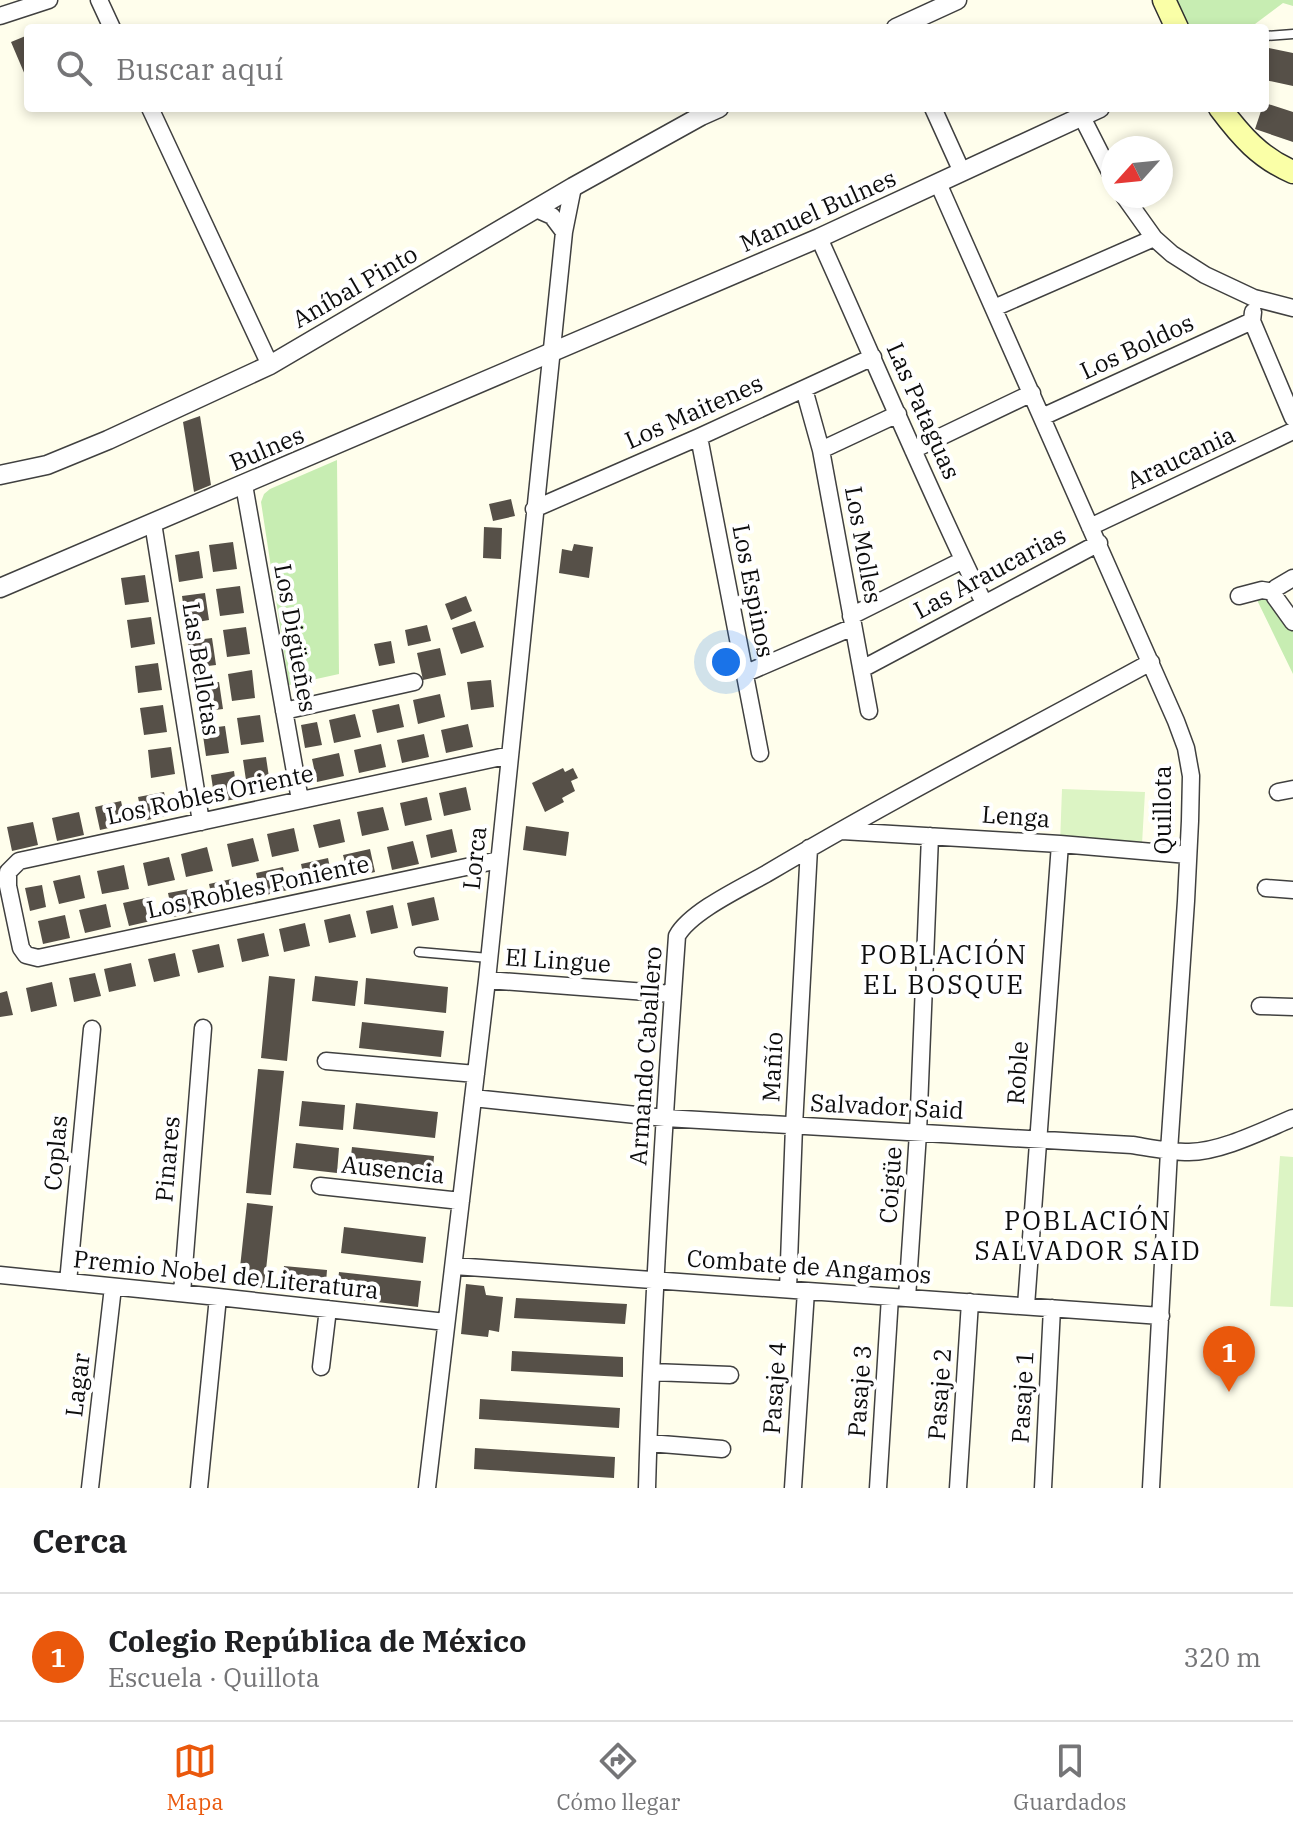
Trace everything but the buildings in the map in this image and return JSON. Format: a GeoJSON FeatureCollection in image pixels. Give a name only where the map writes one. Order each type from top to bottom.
{"type":"FeatureCollection","features":[{"type":"Feature","properties":{"kind":"main road"},"geometry":{"type":"LineString","coordinates":[[1164,0],[1175,24]]}},
{"type":"Feature","properties":{"kind":"main road"},"geometry":{"type":"LineString","coordinates":[[1226,115],[1253,147],[1275,165],[1293,172]]}},
{"type":"Feature","properties":{"kind":"street"},"geometry":{"type":"LineString","coordinates":[[0,16],[49,0]]}},
{"type":"Feature","properties":{"kind":"street"},"geometry":{"type":"LineString","coordinates":[[99,0],[110,24]]}},
{"type":"Feature","properties":{"kind":"street"},"geometry":{"type":"LineString","coordinates":[[905,24],[957,0]]}},
{"type":"Feature","properties":{"kind":"street"},"geometry":{"type":"LineString","coordinates":[[152,112],[270,365]]}},
{"type":"Feature","properties":{"kind":"street","name":"Aníbal Pinto"},"geometry":{"type":"LineString","coordinates":[[0,475],[47,465],[270,365],[573,187],[710,112]]}},
{"type":"Feature","properties":{"kind":"street"},"geometry":{"type":"LineString","coordinates":[[935,112],[962,172]]}},
{"type":"Feature","properties":{"kind":"street","name":"Manuel Bulnes"},"geometry":{"type":"LineString","coordinates":[[552,351],[819,238],[1092,112]]}},
{"type":"Feature","properties":{"kind":"street"},"geometry":{"type":"LineString","coordinates":[[1082,117],[1101,154]]}},
{"type":"Feature","properties":{"kind":"street","name":"Quillota"},"geometry":{"type":"LineString","coordinates":[[938,183],[1151,662],[1186,748],[1191,776],[1151,1488]]}},
{"type":"Feature","properties":{"kind":"street","name":"Lorca"},"geometry":{"type":"LineString","coordinates":[[427,1488],[487,980],[564,232],[573,187]]}},
{"type":"Feature","properties":{"kind":"street"},"geometry":{"type":"LineString","coordinates":[[1133,208],[1154,238],[1205,275],[1254,298],[1293,308]]}},
{"type":"Feature","properties":{"kind":"street"},"geometry":{"type":"LineString","coordinates":[[536,209],[552,216],[564,232]]}},
{"type":"Feature","properties":{"kind":"street","name":"Las Pataguas"},"geometry":{"type":"LineString","coordinates":[[819,238],[984,603]]}},
{"type":"Feature","properties":{"kind":"street"},"geometry":{"type":"LineString","coordinates":[[994,308],[1154,238]]}},
{"type":"Feature","properties":{"kind":"street"},"geometry":{"type":"LineString","coordinates":[[1254,298],[1252,321],[1293,418]]}},
{"type":"Feature","properties":{"kind":"street","name":"Los Boldos"},"geometry":{"type":"LineString","coordinates":[[1042,417],[1252,321]]}},
{"type":"Feature","properties":{"kind":"street","name":"Bulnes"},"geometry":{"type":"LineString","coordinates":[[0,588],[552,351]]}},
{"type":"Feature","properties":{"kind":"street","name":"Los Maitenes"},"geometry":{"type":"LineString","coordinates":[[534,509],[873,357]]}},
{"type":"Feature","properties":{"kind":"street","name":"Los Molles"},"geometry":{"type":"LineString","coordinates":[[804,389],[821,450],[869,711]]}},
{"type":"Feature","properties":{"kind":"street"},"geometry":{"type":"LineString","coordinates":[[913,450],[1032,393]]}},
{"type":"Feature","properties":{"kind":"street"},"geometry":{"type":"LineString","coordinates":[[821,450],[898,414]]}},
{"type":"Feature","properties":{"kind":"street","name":"Araucania"},"geometry":{"type":"LineString","coordinates":[[1090,527],[1293,431]]}},
{"type":"Feature","properties":{"kind":"street","name":"Los Espinos"},"geometry":{"type":"LineString","coordinates":[[699,437],[760,753]]}},
{"type":"Feature","properties":{"kind":"street","name":"Los Digüeñes"},"geometry":{"type":"LineString","coordinates":[[244,485],[300,800]]}},
{"type":"Feature","properties":{"kind":"street","name":"Las Bellotas"},"geometry":{"type":"LineString","coordinates":[[153,523],[201,822]]}},
{"type":"Feature","properties":{"kind":"street","name":"Las Araucarias"},"geometry":{"type":"LineString","coordinates":[[862,669],[1099,543]]}},
{"type":"Feature","properties":{"kind":"street","name":"Las Araucarias"},"geometry":{"type":"LineString","coordinates":[[744,674],[852,621],[963,560]]}},
{"type":"Feature","properties":{"kind":"street"},"geometry":{"type":"LineString","coordinates":[[1293,578],[1274,592],[1293,622]]}},
{"type":"Feature","properties":{"kind":"street"},"geometry":{"type":"LineString","coordinates":[[1239,596],[1262,590],[1274,592]]}},
{"type":"Feature","properties":{"kind":"street","name":"Armando Caballero"},"geometry":{"type":"LineString","coordinates":[[647,1488],[665,1118],[677,936],[682,927],[809,848],[1151,662]]}},
{"type":"Feature","properties":{"kind":"street"},"geometry":{"type":"LineString","coordinates":[[284,711],[414,682]]}},
{"type":"Feature","properties":{"kind":"street","name":"Los Robles Oriente"},"geometry":{"type":"LineString","coordinates":[[26,955],[18,940],[8,886],[8,872],[19,861],[510,755]]}},
{"type":"Feature","properties":{"kind":"street","name":"Lenga"},"geometry":{"type":"LineString","coordinates":[[840,831],[1188,855]]}},
{"type":"Feature","properties":{"kind":"street","name":"Coigüe"},"geometry":{"type":"LineString","coordinates":[[899,1297],[918,1133],[930,836]]}},
{"type":"Feature","properties":{"kind":"street","name":"Roble"},"geometry":{"type":"LineString","coordinates":[[1026,1306],[1060,844]]}},
{"type":"Feature","properties":{"kind":"street","name":"Mañío"},"geometry":{"type":"LineString","coordinates":[[788,1289],[809,848]]}},
{"type":"Feature","properties":{"kind":"street","name":"Los Robles Poniente"},"geometry":{"type":"LineString","coordinates":[[26,955],[44,957],[499,860]]}},
{"type":"Feature","properties":{"kind":"street"},"geometry":{"type":"LineString","coordinates":[[1266,888],[1293,890]]}},
{"type":"Feature","properties":{"kind":"street","name":"El Lingue"},"geometry":{"type":"LineString","coordinates":[[487,980],[673,994]]}},
{"type":"Feature","properties":{"kind":"street"},"geometry":{"type":"LineString","coordinates":[[1260,1006],[1293,1007]]}},
{"type":"Feature","properties":{"kind":"street","name":"Pinares"},"geometry":{"type":"LineString","coordinates":[[182,1293],[203,1028]]}},
{"type":"Feature","properties":{"kind":"street","name":"Coplas"},"geometry":{"type":"LineString","coordinates":[[68,1282],[92,1029]]}},
{"type":"Feature","properties":{"kind":"street"},"geometry":{"type":"LineString","coordinates":[[326,1061],[476,1074]]}},
{"type":"Feature","properties":{"kind":"street","name":"Salvador Said"},"geometry":{"type":"LineString","coordinates":[[473,1098],[665,1118],[1132,1145],[1191,1152],[1246,1137],[1293,1118]]}},
{"type":"Feature","properties":{"kind":"street","name":"Ausencia"},"geometry":{"type":"LineString","coordinates":[[320,1186],[461,1201]]}},
{"type":"Feature","properties":{"kind":"street","name":"Combate de Angamos"},"geometry":{"type":"LineString","coordinates":[[454,1266],[1161,1316]]}},
{"type":"Feature","properties":{"kind":"street","name":"Premio Nobel de Literatura"},"geometry":{"type":"LineString","coordinates":[[0,1275],[446,1322]]}},
{"type":"Feature","properties":{"kind":"street","name":"Lagar"},"geometry":{"type":"LineString","coordinates":[[90,1488],[113,1287]]}},
{"type":"Feature","properties":{"kind":"street","name":"Pasaje 4"},"geometry":{"type":"LineString","coordinates":[[793,1488],[806,1291]]}},
{"type":"Feature","properties":{"kind":"street"},"geometry":{"type":"LineString","coordinates":[[199,1488],[218,1297]]}},
{"type":"Feature","properties":{"kind":"street","name":"Pasaje 3"},"geometry":{"type":"LineString","coordinates":[[878,1488],[899,1297]]}},
{"type":"Feature","properties":{"kind":"street","name":"Pasaje 2"},"geometry":{"type":"LineString","coordinates":[[958,1488],[970,1302]]}},
{"type":"Feature","properties":{"kind":"street","name":"Pasaje 1"},"geometry":{"type":"LineString","coordinates":[[1043,1488],[1052,1308]]}},
{"type":"Feature","properties":{"kind":"street"},"geometry":{"type":"LineString","coordinates":[[321,1367],[328,1309]]}},
{"type":"Feature","properties":{"kind":"street"},"geometry":{"type":"LineString","coordinates":[[652,1372],[730,1375]]}},
{"type":"Feature","properties":{"kind":"street"},"geometry":{"type":"LineString","coordinates":[[649,1443],[722,1449]]}},
{"type":"Feature","properties":{"kind":"lane"},"geometry":{"type":"LineString","coordinates":[[1269,36],[1293,34]]}},
{"type":"Feature","properties":{"kind":"lane"},"geometry":{"type":"LineString","coordinates":[[419,952],[489,958]]}},
{"type":"Feature","properties":{"kind":"green space"},"geometry":{"type":"Polygon","coordinates":[[[1177,0],[1293,0],[1293,6],[1283,3],[1255,24],[1186,24],[1177,0]]]}},
{"type":"Feature","properties":{"kind":"green space"},"geometry":{"type":"Polygon","coordinates":[[[337,460],[339,674],[289,685],[261,502],[270,489],[337,460]]]}},
{"type":"Feature","properties":{"kind":"green space"},"geometry":{"type":"Polygon","coordinates":[[[1268,597],[1293,631],[1293,674],[1257,600],[1268,597]]]}},
{"type":"Feature","properties":{"kind":"green space"},"geometry":{"type":"Polygon","coordinates":[[[1062,789],[1145,792],[1142,844],[1060,844],[1062,789]]]}},
{"type":"Feature","properties":{"kind":"green space"},"geometry":{"type":"Polygon","coordinates":[[[1280,1156],[1293,1157],[1293,1307],[1270,1306],[1280,1156]]]}},
{"type":"Feature","properties":{"kind":"place","name":"Colegio República de México"},"geometry":{"type":"Point","coordinates":[1229,1392]}},
{"type":"Feature","properties":{"kind":"district","name":"POBLACIÓN EL BOSQUE"},"geometry":{"type":"Point","coordinates":[944,970]}},
{"type":"Feature","properties":{"kind":"district","name":"POBLACIÓN SALVADOR SAID"},"geometry":{"type":"Point","coordinates":[1088,1236]}}]}
